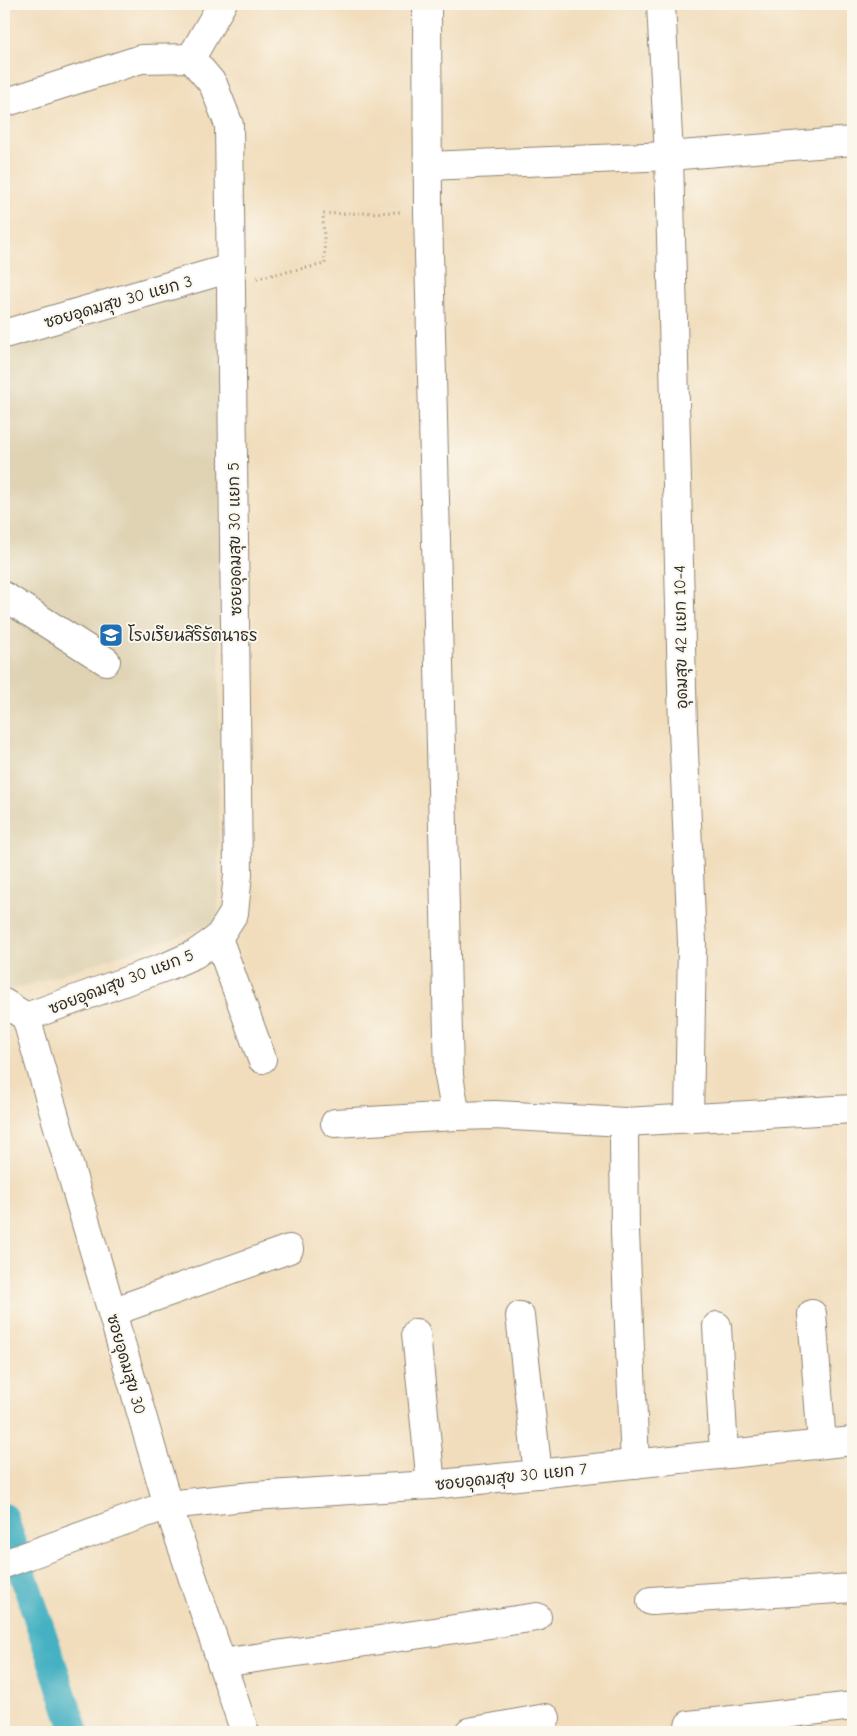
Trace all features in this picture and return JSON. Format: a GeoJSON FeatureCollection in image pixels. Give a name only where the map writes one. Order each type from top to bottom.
{"type":"FeatureCollection","features":[{"type":"Feature","properties":{"kind":"street"},"geometry":{"type":"LineString","coordinates":[[4,103],[141,59],[191,58],[222,4]]}},
{"type":"Feature","properties":{"kind":"street"},"geometry":{"type":"LineString","coordinates":[[427,4],[428,212],[449,1076],[456,1116]]}},
{"type":"Feature","properties":{"kind":"street","name":"อุดมสุข 42 แยก 10-4"},"geometry":{"type":"LineString","coordinates":[[661,4],[669,156],[683,728],[692,944],[689,1119]]}},
{"type":"Feature","properties":{"kind":"street","name":"ซอยอุดมสุข 30 แยก 5"},"geometry":{"type":"LineString","coordinates":[[15,1010],[168,966],[195,954],[218,938],[234,913],[238,874],[229,125],[213,84],[191,58]]}},
{"type":"Feature","properties":{"kind":"street"},"geometry":{"type":"LineString","coordinates":[[428,166],[669,156],[853,141]]}},
{"type":"Feature","properties":{"kind":"street","name":"ซอยอุดมสุข 30 แยก 3"},"geometry":{"type":"LineString","coordinates":[[4,334],[231,275]]}},
{"type":"Feature","properties":{"kind":"street"},"geometry":{"type":"LineString","coordinates":[[4,596],[106,661]]}},
{"type":"Feature","properties":{"kind":"street"},"geometry":{"type":"LineString","coordinates":[[218,938],[262,1059]]}},
{"type":"Feature","properties":{"kind":"street","name":"ซอยอุดมสุข 30"},"geometry":{"type":"LineString","coordinates":[[15,1010],[112,1312],[168,1505],[245,1732]]}},
{"type":"Feature","properties":{"kind":"street"},"geometry":{"type":"LineString","coordinates":[[335,1122],[495,1115],[626,1122],[853,1109]]}},
{"type":"Feature","properties":{"kind":"street"},"geometry":{"type":"LineString","coordinates":[[626,1122],[624,1140],[625,1232],[634,1464]]}},
{"type":"Feature","properties":{"kind":"street"},"geometry":{"type":"LineString","coordinates":[[112,1312],[288,1249]]}},
{"type":"Feature","properties":{"kind":"street"},"geometry":{"type":"LineString","coordinates":[[812,1314],[822,1444]]}},
{"type":"Feature","properties":{"kind":"street"},"geometry":{"type":"LineString","coordinates":[[520,1316],[538,1474]]}},
{"type":"Feature","properties":{"kind":"street"},"geometry":{"type":"LineString","coordinates":[[717,1326],[724,1454]]}},
{"type":"Feature","properties":{"kind":"street"},"geometry":{"type":"LineString","coordinates":[[416,1332],[431,1485]]}},
{"type":"Feature","properties":{"kind":"street","name":"ซอยอุดมสุข 30 แยก 7"},"geometry":{"type":"LineString","coordinates":[[7,1563],[168,1505],[253,1496],[431,1485],[853,1441]]}},
{"type":"Feature","properties":{"kind":"street"},"geometry":{"type":"LineString","coordinates":[[651,1601],[853,1588]]}},
{"type":"Feature","properties":{"kind":"street"},"geometry":{"type":"LineString","coordinates":[[221,1662],[536,1617]]}},
{"type":"Feature","properties":{"kind":"street"},"geometry":{"type":"LineString","coordinates":[[689,1725],[853,1706]]}},
{"type":"Feature","properties":{"kind":"street"},"geometry":{"type":"LineString","coordinates":[[469,1732],[546,1718]]}},
{"type":"Feature","properties":{"kind":"path"},"geometry":{"type":"LineString","coordinates":[[231,275],[325,264],[324,214],[428,212]]}},
{"type":"Feature","properties":{"kind":"shaded area","name":"โรงเรียนสิริรัตนาธร"},"geometry":{"type":"Polygon","coordinates":[[[212,287],[221,298],[218,923],[10,991],[4,987],[4,347],[212,287]]]}},
{"type":"Feature","properties":{"kind":"waterway"},"geometry":{"type":"LineString","coordinates":[[4,1517],[75,1732]]}},
{"type":"Feature","properties":{"kind":"place","name":"โรงเรียนสิริรัตนาธร"},"geometry":{"type":"Point","coordinates":[111,635]}}]}
